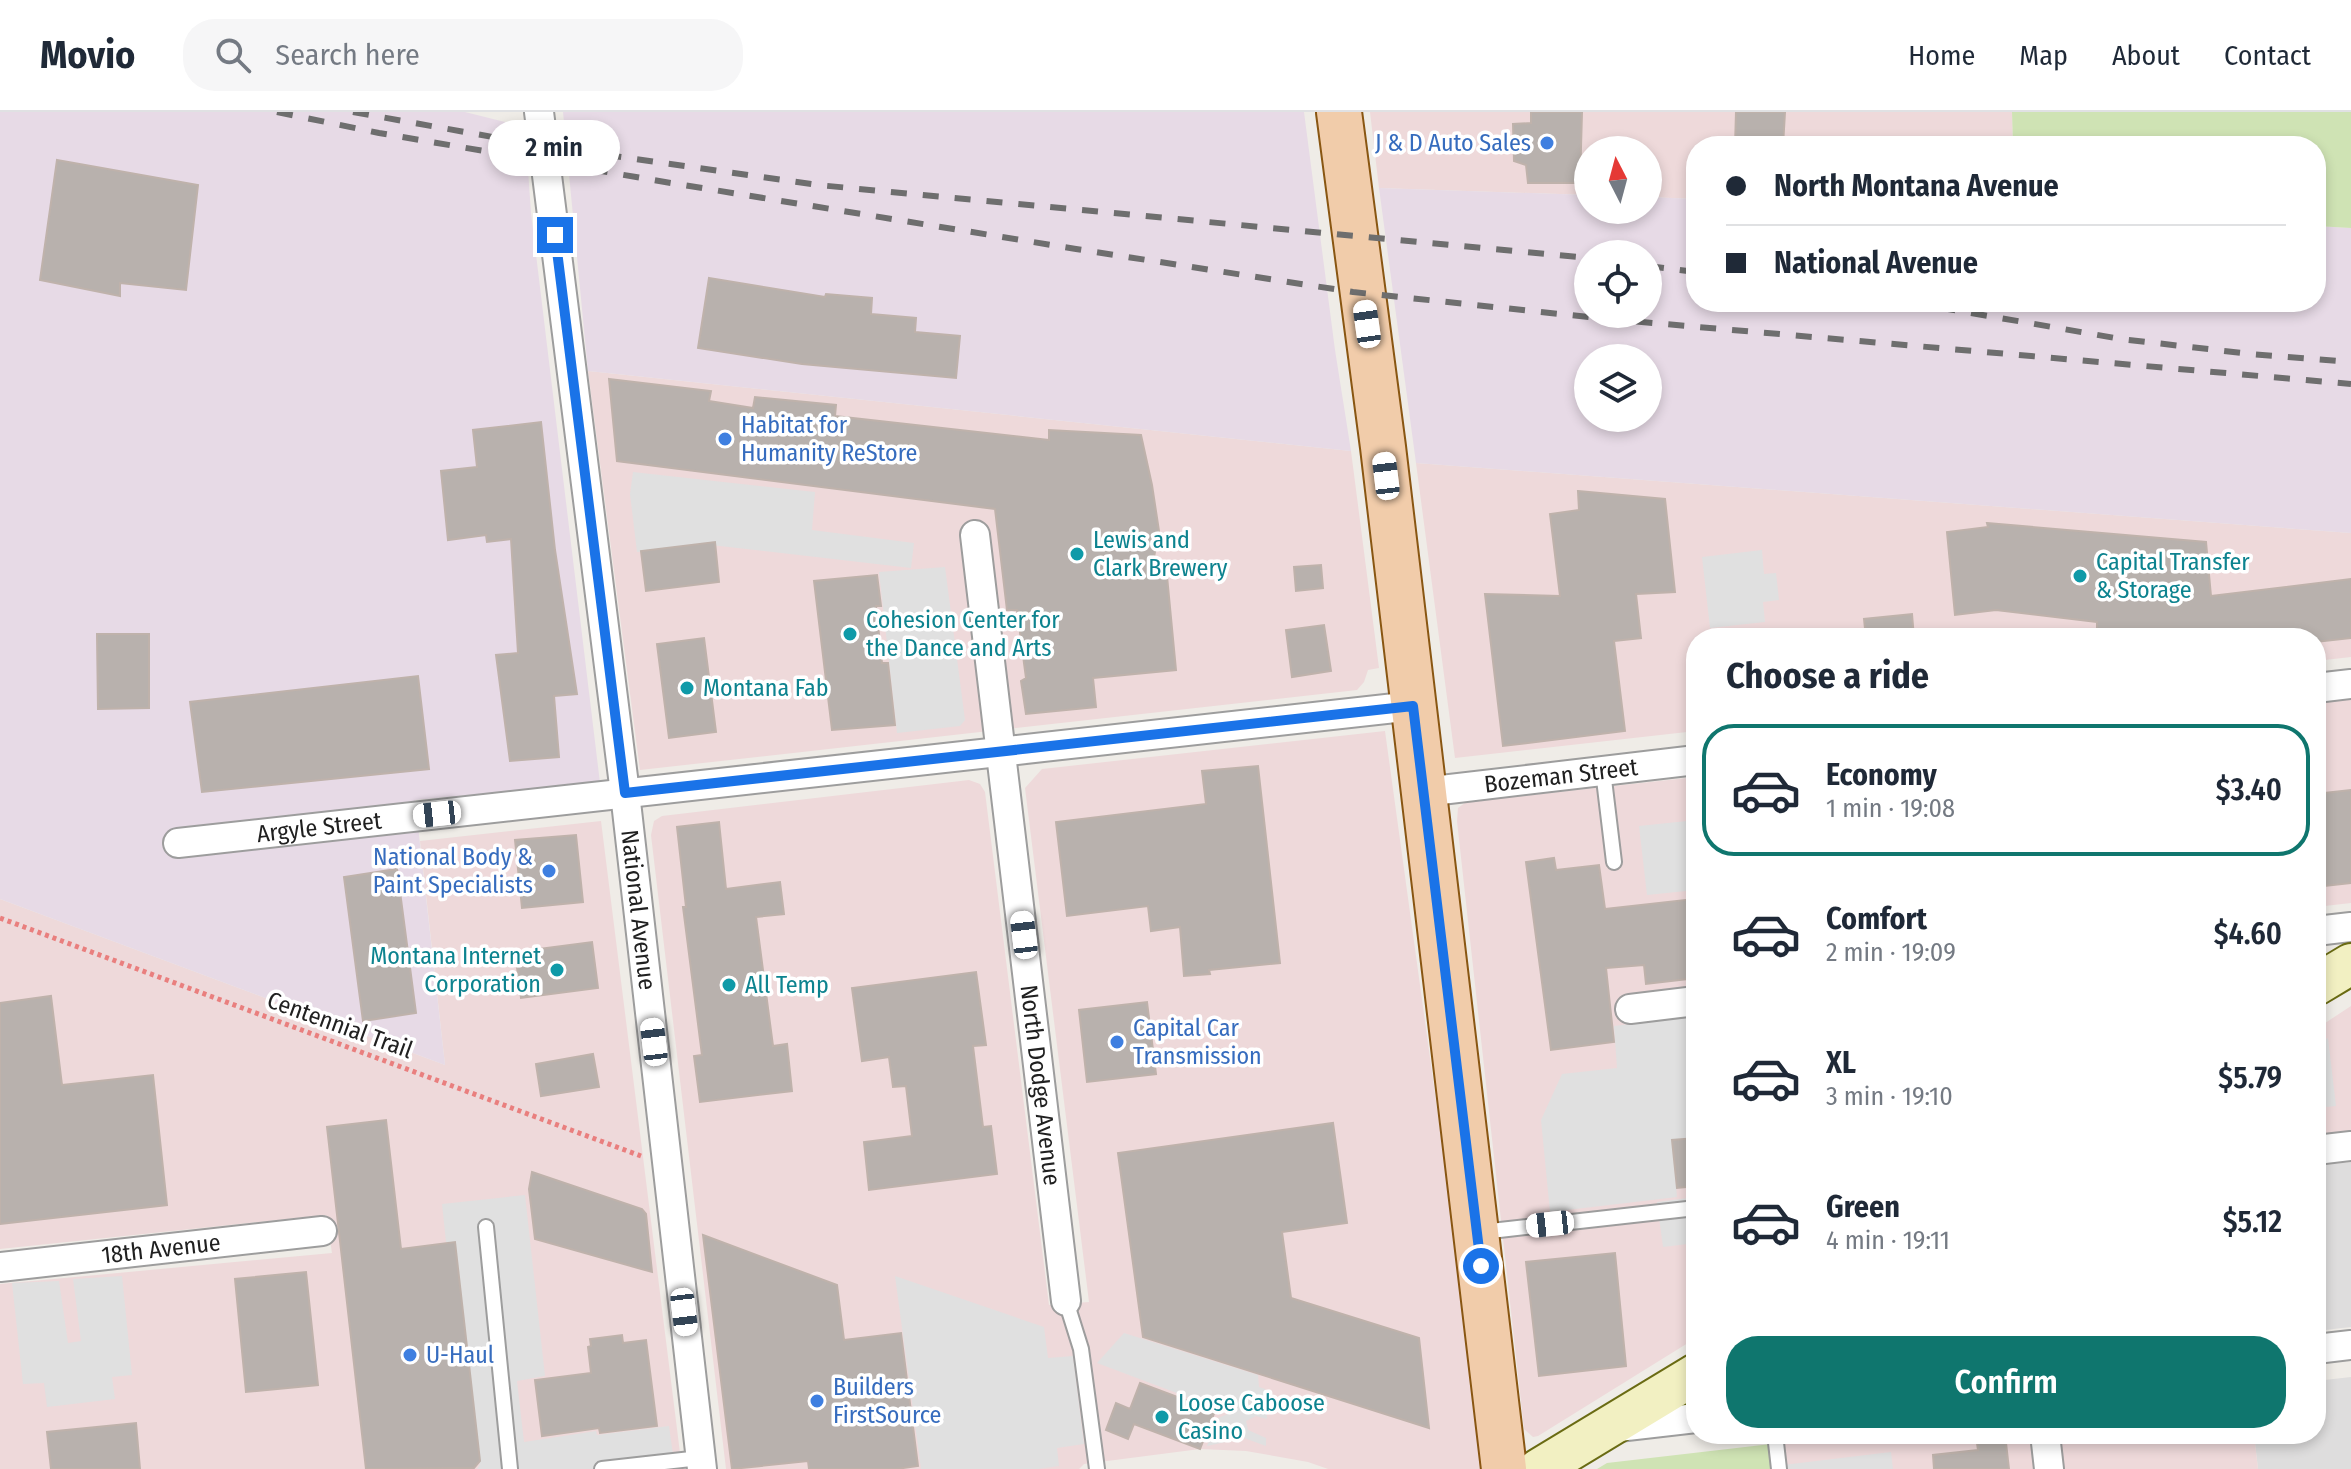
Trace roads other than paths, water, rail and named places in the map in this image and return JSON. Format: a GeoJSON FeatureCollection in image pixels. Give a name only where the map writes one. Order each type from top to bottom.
{"type":"FeatureCollection","features":[{"type":"Feature","properties":{"kind":"main road"},"geometry":{"type":"LineString","coordinates":[[1339,112],[1383,447],[1504,1469]]}},
{"type":"Feature","properties":{"kind":"street","name":"National Avenue"},"geometry":{"type":"LineString","coordinates":[[539,112],[625,793],[701,1463]]}},
{"type":"Feature","properties":{"kind":"street","name":"North Dodge Avenue"},"geometry":{"type":"LineString","coordinates":[[975,535],[1066,1301]]}},
{"type":"Feature","properties":{"kind":"street"},"geometry":{"type":"LineString","coordinates":[[2326,687],[2351,684]]}},
{"type":"Feature","properties":{"kind":"street","name":"Argyle Street"},"geometry":{"type":"LineString","coordinates":[[178,843],[1413,706]]}},
{"type":"Feature","properties":{"kind":"street","name":"Bozeman Street"},"geometry":{"type":"LineString","coordinates":[[1424,792],[1686,761]]}},
{"type":"Feature","properties":{"kind":"street"},"geometry":{"type":"LineString","coordinates":[[2326,930],[2351,927]]}},
{"type":"Feature","properties":{"kind":"street"},"geometry":{"type":"LineString","coordinates":[[2326,979],[2351,964]]}},
{"type":"Feature","properties":{"kind":"street"},"geometry":{"type":"LineString","coordinates":[[1630,1009],[1686,1002]]}},
{"type":"Feature","properties":{"kind":"street"},"geometry":{"type":"LineString","coordinates":[[2326,1149],[2351,1146]]}},
{"type":"Feature","properties":{"kind":"street","name":"18th Avenue"},"geometry":{"type":"LineString","coordinates":[[0,1267],[322,1231]]}},
{"type":"Feature","properties":{"kind":"street"},"geometry":{"type":"LineString","coordinates":[[2326,1348],[2351,1345]]}},
{"type":"Feature","properties":{"kind":"street"},"geometry":{"type":"LineString","coordinates":[[1539,1469],[1686,1380]]}},
{"type":"Feature","properties":{"kind":"street"},"geometry":{"type":"LineString","coordinates":[[1610,1428],[1686,1419]]}},
{"type":"Feature","properties":{"kind":"street"},"geometry":{"type":"LineString","coordinates":[[2046,1444],[2049,1469]]}},
{"type":"Feature","properties":{"kind":"lane"},"geometry":{"type":"LineString","coordinates":[[1603,771],[1614,862]]}},
{"type":"Feature","properties":{"kind":"lane"},"geometry":{"type":"LineString","coordinates":[[1477,1232],[1686,1209]]}},
{"type":"Feature","properties":{"kind":"lane"},"geometry":{"type":"LineString","coordinates":[[486,1227],[510,1469]]}},
{"type":"Feature","properties":{"kind":"lane"},"geometry":{"type":"LineString","coordinates":[[1066,1301],[1081,1349],[1097,1469]]}},
{"type":"Feature","properties":{"kind":"lane"},"geometry":{"type":"LineString","coordinates":[[1776,1444],[1779,1469]]}},
{"type":"Feature","properties":{"kind":"lane"},"geometry":{"type":"LineString","coordinates":[[602,1469],[701,1463]]}},
{"type":"Feature","properties":{"kind":"railway"},"geometry":{"type":"LineString","coordinates":[[277,112],[379,133],[665,182],[1353,292],[1607,319],[2351,384]]}},
{"type":"Feature","properties":{"kind":"railway"},"geometry":{"type":"LineString","coordinates":[[353,112],[543,146],[818,185],[1574,257]]}},
{"type":"Feature","properties":{"kind":"railway"},"geometry":{"type":"LineString","coordinates":[[1662,268],[1686,271]]}},
{"type":"Feature","properties":{"kind":"railway"},"geometry":{"type":"LineString","coordinates":[[1966,312],[2121,339],[2351,362]]}},
{"type":"Feature","properties":{"kind":"place","name":"J & D Auto Sales"},"geometry":{"type":"Point","coordinates":[1547,143]}},
{"type":"Feature","properties":{"kind":"place","name":"Habitat for Humanity ReStore"},"geometry":{"type":"Point","coordinates":[725,439]}},
{"type":"Feature","properties":{"kind":"place","name":"Lewis and Clark Brewery"},"geometry":{"type":"Point","coordinates":[1077,554]}},
{"type":"Feature","properties":{"kind":"place","name":"Capital Transfer & Storage"},"geometry":{"type":"Point","coordinates":[2080,576]}},
{"type":"Feature","properties":{"kind":"place","name":"Cohesion Center for the Dance and Arts"},"geometry":{"type":"Point","coordinates":[850,634]}},
{"type":"Feature","properties":{"kind":"place","name":"Montana Fab"},"geometry":{"type":"Point","coordinates":[687,688]}},
{"type":"Feature","properties":{"kind":"place","name":"National Body & Paint Specialists"},"geometry":{"type":"Point","coordinates":[549,871]}},
{"type":"Feature","properties":{"kind":"place","name":"Montana Internet Corporation"},"geometry":{"type":"Point","coordinates":[557,970]}},
{"type":"Feature","properties":{"kind":"place","name":"All Temp"},"geometry":{"type":"Point","coordinates":[729,985]}},
{"type":"Feature","properties":{"kind":"place","name":"Capital Car Transmission"},"geometry":{"type":"Point","coordinates":[1117,1042]}},
{"type":"Feature","properties":{"kind":"place","name":"U-Haul"},"geometry":{"type":"Point","coordinates":[410,1355]}},
{"type":"Feature","properties":{"kind":"place","name":"Builders FirstSource"},"geometry":{"type":"Point","coordinates":[817,1401]}},
{"type":"Feature","properties":{"kind":"place","name":"Loose Caboose Casino"},"geometry":{"type":"Point","coordinates":[1162,1417]}}]}
